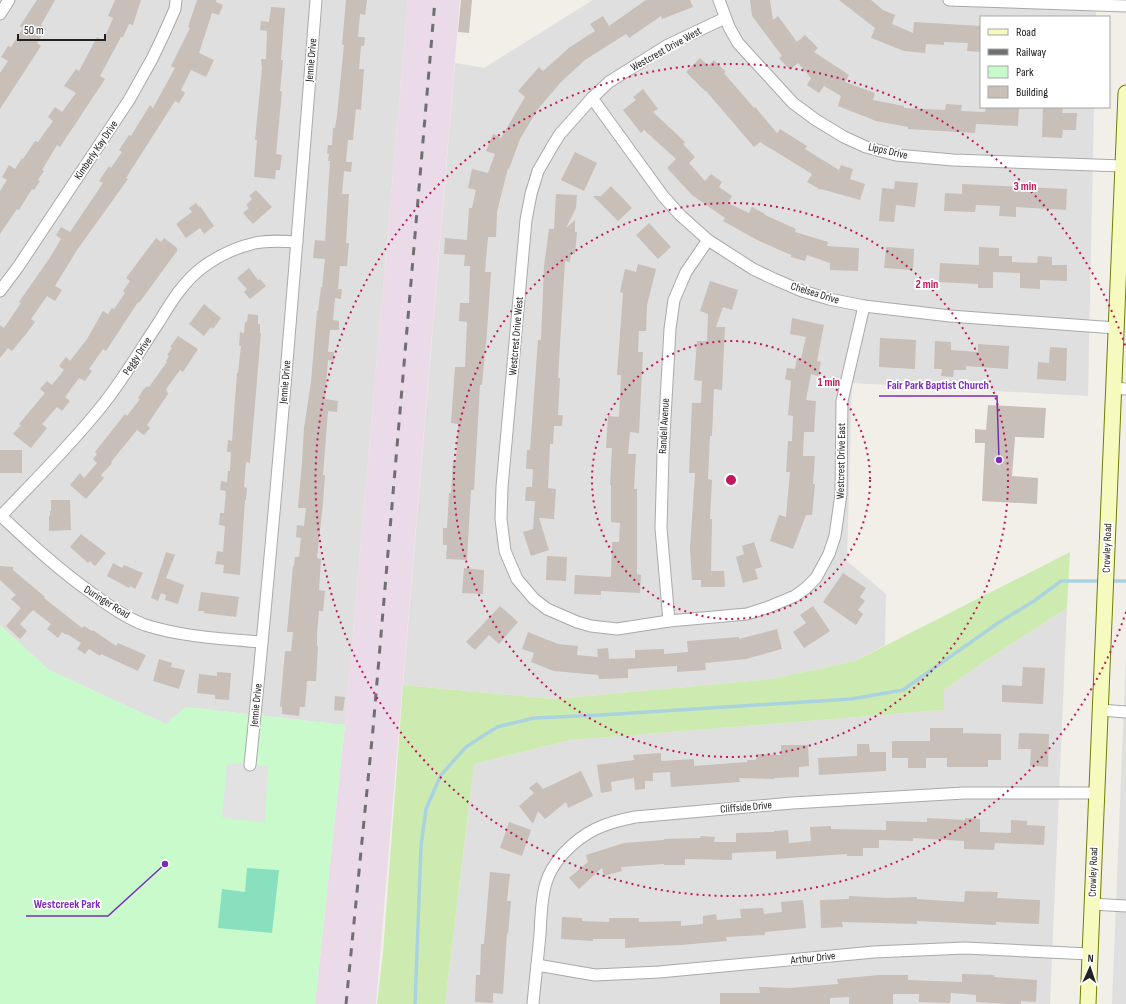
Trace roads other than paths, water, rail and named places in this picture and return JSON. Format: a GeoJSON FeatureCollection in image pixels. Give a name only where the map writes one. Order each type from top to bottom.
{"type":"FeatureCollection","features":[{"type":"Feature","properties":{"kind":"main road","name":"Crowley Road"},"geometry":{"type":"LineString","coordinates":[[1088,1004],[1107,545],[1120,388],[1116,328],[1126,93]]}},
{"type":"Feature","properties":{"kind":"street"},"geometry":{"type":"LineString","coordinates":[[0,14],[9,0]]}},
{"type":"Feature","properties":{"kind":"street","name":"Kimberly Kay Drive"},"geometry":{"type":"LineString","coordinates":[[0,291],[18,267],[129,100],[163,36],[175,9],[176,0]]}},
{"type":"Feature","properties":{"kind":"street","name":"Jennie Drive"},"geometry":{"type":"LineString","coordinates":[[250,765],[297,242],[316,0]]}},
{"type":"Feature","properties":{"kind":"street","name":"Lipps Drive"},"geometry":{"type":"LineString","coordinates":[[719,0],[725,18],[738,43],[793,103],[816,120],[844,137],[866,147],[896,155],[953,160],[1123,166]]}},
{"type":"Feature","properties":{"kind":"street"},"geometry":{"type":"LineString","coordinates":[[949,0],[1126,6]]}},
{"type":"Feature","properties":{"kind":"street","name":"Westcrest Drive West"},"geometry":{"type":"LineString","coordinates":[[669,621],[617,629],[591,626],[577,622],[547,609],[534,600],[517,579],[505,551],[501,519],[502,487],[526,220],[531,194],[538,171],[560,134],[592,98],[609,82],[668,45],[725,18]]}},
{"type":"Feature","properties":{"kind":"street","name":"Chelsea Drive"},"geometry":{"type":"LineString","coordinates":[[592,98],[663,196],[680,215],[708,240],[753,269],[774,279],[802,291],[829,299],[864,306],[950,316],[1116,328]]}},
{"type":"Feature","properties":{"kind":"street","name":"Randell Avenue"},"geometry":{"type":"LineString","coordinates":[[669,621],[661,528],[663,454],[670,329],[674,300],[686,272],[708,240]]}},
{"type":"Feature","properties":{"kind":"street","name":"Peggy Drive"},"geometry":{"type":"LineString","coordinates":[[0,516],[77,435],[101,407],[119,383],[175,297],[191,278],[202,268],[220,256],[240,248],[256,243],[279,241],[297,242]]}},
{"type":"Feature","properties":{"kind":"street","name":"Westcrest Drive East"},"geometry":{"type":"LineString","coordinates":[[669,621],[747,614],[795,596],[816,578],[829,554],[835,536],[842,494],[842,401],[864,306]]}},
{"type":"Feature","properties":{"kind":"street","name":"Duringer Road"},"geometry":{"type":"LineString","coordinates":[[0,516],[68,577],[112,608],[143,624],[190,636],[262,642]]}},
{"type":"Feature","properties":{"kind":"street"},"geometry":{"type":"LineString","coordinates":[[1100,710],[1126,712]]}},
{"type":"Feature","properties":{"kind":"street","name":"Cliffside Drive"},"geometry":{"type":"LineString","coordinates":[[533,1004],[543,901],[546,883],[551,871],[559,859],[574,843],[590,831],[615,821],[635,817],[792,803],[964,793],[1096,793]]}},
{"type":"Feature","properties":{"kind":"street"},"geometry":{"type":"LineString","coordinates":[[1092,904],[1126,906]]}},
{"type":"Feature","properties":{"kind":"street","name":"Arthur Drive"},"geometry":{"type":"LineString","coordinates":[[537,965],[595,975],[674,971],[874,952],[965,948],[1090,954]]}},
{"type":"Feature","properties":{"kind":"waterway"},"geometry":{"type":"LineString","coordinates":[[415,1004],[421,846],[426,809],[441,775],[466,747],[497,727],[534,718],[851,699],[903,690],[998,623],[1034,601],[1061,581],[1102,581]]}},
{"type":"Feature","properties":{"kind":"waterway"},"geometry":{"type":"LineString","coordinates":[[1110,581],[1126,581]]}},
{"type":"Feature","properties":{"kind":"railway"},"geometry":{"type":"LineString","coordinates":[[346,1004],[373,729],[435,0]]}},
{"type":"Feature","properties":{"kind":"place","name":"Fair Park Baptist Church"},"geometry":{"type":"Point","coordinates":[999,460]}},
{"type":"Feature","properties":{"kind":"place","name":"Westcreek Park"},"geometry":{"type":"Point","coordinates":[165,864]}}]}
